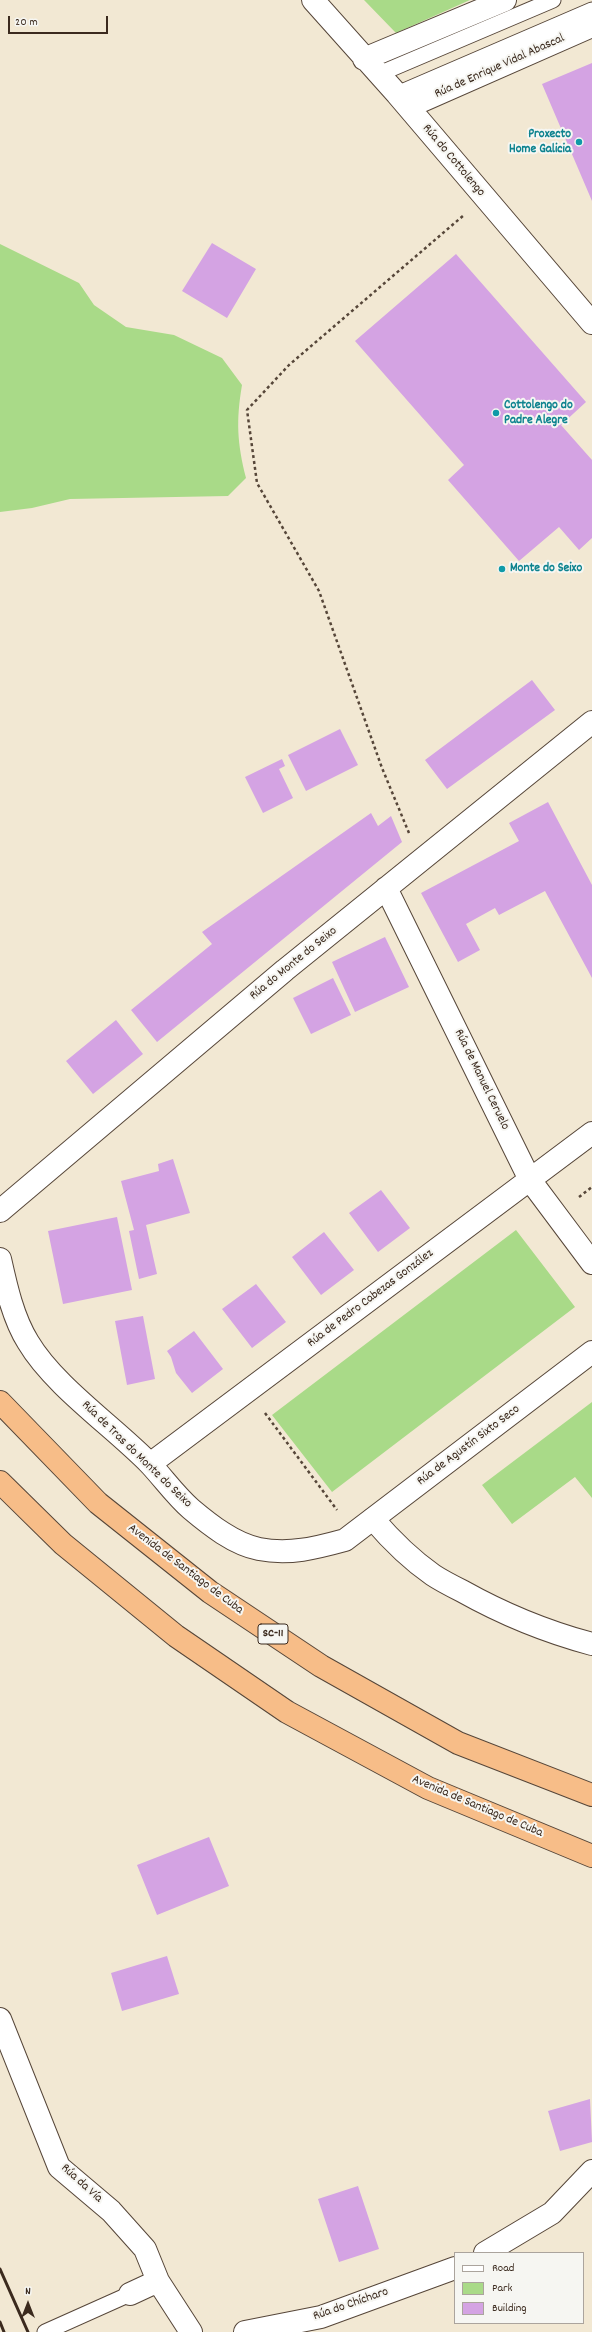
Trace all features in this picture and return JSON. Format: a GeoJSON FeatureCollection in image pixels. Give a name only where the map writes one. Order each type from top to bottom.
{"type":"FeatureCollection","features":[{"type":"Feature","properties":{"kind":"highway","name":"Avenida de Santiago de Cuba"},"geometry":{"type":"LineString","coordinates":[[0,1402],[98,1503],[210,1592],[321,1666],[458,1743],[592,1795]]}},
{"type":"Feature","properties":{"kind":"highway","name":"Avenida de Santiago de Cuba"},"geometry":{"type":"LineString","coordinates":[[0,1482],[63,1544],[176,1636],[287,1712],[428,1788],[592,1856]]}},
{"type":"Feature","properties":{"kind":"street","name":"Rúa do Cottolengo"},"geometry":{"type":"LineString","coordinates":[[313,0],[402,100],[592,323]]}},
{"type":"Feature","properties":{"kind":"street"},"geometry":{"type":"LineString","coordinates":[[372,66],[505,0]]}},
{"type":"Feature","properties":{"kind":"street","name":"Rúa de Enrique Vidal Abascal"},"geometry":{"type":"LineString","coordinates":[[402,100],[592,26]]}},
{"type":"Feature","properties":{"kind":"street","name":"Rúa do Monte do Seixo"},"geometry":{"type":"LineString","coordinates":[[5,1198],[420,859],[592,722]]}},
{"type":"Feature","properties":{"kind":"street","name":"Rúa de Manuel Ceruelo"},"geometry":{"type":"LineString","coordinates":[[386,888],[530,1180],[592,1263]]}},
{"type":"Feature","properties":{"kind":"street","name":"Rúa de Pedro Cabezas González"},"geometry":{"type":"LineString","coordinates":[[150,1464],[592,1133]]}},
{"type":"Feature","properties":{"kind":"street","name":"Rúa de Tras do Monte do Seixo"},"geometry":{"type":"LineString","coordinates":[[0,1259],[19,1324],[27,1342],[37,1356],[56,1377],[150,1464],[190,1508],[217,1529],[241,1543],[258,1549],[288,1552],[310,1550],[345,1540]]}},
{"type":"Feature","properties":{"kind":"street","name":"Rúa de Agustín Sixto Seco"},"geometry":{"type":"LineString","coordinates":[[345,1540],[592,1352]]}},
{"type":"Feature","properties":{"kind":"street"},"geometry":{"type":"LineString","coordinates":[[373,1519],[393,1542],[433,1576],[520,1619],[564,1636],[592,1644]]}},
{"type":"Feature","properties":{"kind":"street","name":"Rúa da Vía"},"geometry":{"type":"LineString","coordinates":[[0,2019],[59,2167],[111,2211],[145,2249],[158,2281],[192,2332]]}},
{"type":"Feature","properties":{"kind":"street"},"geometry":{"type":"LineString","coordinates":[[487,2252],[552,2213],[592,2171]]}},
{"type":"Feature","properties":{"kind":"street","name":"Rúa do Chícharo"},"geometry":{"type":"LineString","coordinates":[[245,2332],[321,2317],[454,2268]]}},
{"type":"Feature","properties":{"kind":"street"},"geometry":{"type":"LineString","coordinates":[[130,2294],[158,2281]]}},
{"type":"Feature","properties":{"kind":"lane"},"geometry":{"type":"LineString","coordinates":[[372,66],[554,0]]}},
{"type":"Feature","properties":{"kind":"lane"},"geometry":{"type":"LineString","coordinates":[[402,100],[592,10]]}},
{"type":"Feature","properties":{"kind":"lane"},"geometry":{"type":"LineString","coordinates":[[45,2332],[130,2294]]}},
{"type":"Feature","properties":{"kind":"path"},"geometry":{"type":"LineString","coordinates":[[420,859],[382,768],[318,592],[257,483],[246,410],[289,365],[484,198]]}},
{"type":"Feature","properties":{"kind":"path"},"geometry":{"type":"LineString","coordinates":[[580,1196],[592,1187]]}},
{"type":"Feature","properties":{"kind":"path"},"geometry":{"type":"LineString","coordinates":[[263,1411],[334,1506]]}},
{"type":"Feature","properties":{"kind":"green space"},"geometry":{"type":"Polygon","coordinates":[[[364,0],[470,0],[396,33],[364,0]]]}},
{"type":"Feature","properties":{"kind":"green space"},"geometry":{"type":"Polygon","coordinates":[[[0,244],[79,283],[94,305],[126,327],[174,335],[222,358],[242,385],[238,432],[246,478],[228,496],[70,499],[32,508],[0,512],[0,244]]]}},
{"type":"Feature","properties":{"kind":"green space"},"geometry":{"type":"Polygon","coordinates":[[[516,1230],[575,1307],[332,1492],[272,1415],[516,1230]]]}},
{"type":"Feature","properties":{"kind":"green space"},"geometry":{"type":"Polygon","coordinates":[[[592,1402],[592,1498],[575,1477],[512,1524],[482,1485],[592,1402]]]}},
{"type":"Feature","properties":{"kind":"building","name":"Proxecto Home Galicia"},"geometry":{"type":"Polygon","coordinates":[[[592,63],[592,201],[542,84],[592,63]]]}},
{"type":"Feature","properties":{"kind":"building"},"geometry":{"type":"Polygon","coordinates":[[[212,243],[256,269],[227,318],[182,291],[212,243]]]}},
{"type":"Feature","properties":{"kind":"building","name":"Cottolengo do Padre Alegre"},"geometry":{"type":"Polygon","coordinates":[[[456,254],[586,402],[561,425],[592,460],[592,538],[579,550],[559,527],[519,561],[448,480],[464,465],[355,341],[456,254]]]}},
{"type":"Feature","properties":{"kind":"building"},"geometry":{"type":"Polygon","coordinates":[[[532,680],[555,710],[447,789],[425,760],[532,680]]]}},
{"type":"Feature","properties":{"kind":"building"},"geometry":{"type":"Polygon","coordinates":[[[340,729],[358,765],[306,791],[288,755],[340,729]]]}},
{"type":"Feature","properties":{"kind":"building"},"geometry":{"type":"Polygon","coordinates":[[[282,759],[285,766],[279,769],[293,798],[263,813],[245,777],[282,759]]]}},
{"type":"Feature","properties":{"kind":"building"},"geometry":{"type":"Polygon","coordinates":[[[548,802],[592,885],[592,978],[545,891],[499,915],[495,908],[466,924],[480,950],[458,962],[421,893],[519,841],[509,823],[548,802]]]}},
{"type":"Feature","properties":{"kind":"building"},"geometry":{"type":"Polygon","coordinates":[[[371,813],[378,826],[391,816],[402,842],[157,1042],[131,1010],[212,944],[202,932],[371,813]]]}},
{"type":"Feature","properties":{"kind":"building"},"geometry":{"type":"Polygon","coordinates":[[[385,937],[409,987],[355,1012],[332,962],[385,937]]]}},
{"type":"Feature","properties":{"kind":"building"},"geometry":{"type":"Polygon","coordinates":[[[333,978],[351,1015],[311,1034],[293,998],[333,978]]]}},
{"type":"Feature","properties":{"kind":"building"},"geometry":{"type":"Polygon","coordinates":[[[116,1020],[143,1054],[93,1094],[66,1061],[116,1020]]]}},
{"type":"Feature","properties":{"kind":"building"},"geometry":{"type":"Polygon","coordinates":[[[173,1159],[190,1213],[146,1225],[157,1274],[139,1279],[129,1231],[134,1230],[121,1181],[159,1171],[158,1164],[173,1159]]]}},
{"type":"Feature","properties":{"kind":"building"},"geometry":{"type":"Polygon","coordinates":[[[381,1190],[410,1228],[378,1252],[349,1213],[381,1190]]]}},
{"type":"Feature","properties":{"kind":"building"},"geometry":{"type":"Polygon","coordinates":[[[117,1217],[132,1290],[63,1304],[48,1231],[117,1217]]]}},
{"type":"Feature","properties":{"kind":"building"},"geometry":{"type":"Polygon","coordinates":[[[324,1232],[354,1270],[321,1295],[292,1257],[324,1232]]]}},
{"type":"Feature","properties":{"kind":"building"},"geometry":{"type":"Polygon","coordinates":[[[256,1284],[286,1322],[252,1348],[222,1309],[256,1284]]]}},
{"type":"Feature","properties":{"kind":"building"},"geometry":{"type":"Polygon","coordinates":[[[143,1316],[155,1379],[127,1385],[115,1321],[143,1316]]]}},
{"type":"Feature","properties":{"kind":"building"},"geometry":{"type":"Polygon","coordinates":[[[194,1331],[223,1369],[192,1393],[176,1373],[171,1357],[167,1351],[194,1331]]]}},
{"type":"Feature","properties":{"kind":"building"},"geometry":{"type":"Polygon","coordinates":[[[209,1837],[229,1886],[157,1915],[137,1865],[209,1837]]]}},
{"type":"Feature","properties":{"kind":"building"},"geometry":{"type":"Polygon","coordinates":[[[167,1956],[179,1994],[122,2011],[111,1973],[167,1956]]]}},
{"type":"Feature","properties":{"kind":"building"},"geometry":{"type":"Polygon","coordinates":[[[590,2099],[592,2142],[560,2151],[548,2111],[590,2099]]]}},
{"type":"Feature","properties":{"kind":"building"},"geometry":{"type":"Polygon","coordinates":[[[358,2186],[379,2249],[339,2262],[318,2199],[358,2186]]]}},
{"type":"Feature","properties":{"kind":"railway"},"geometry":{"type":"LineString","coordinates":[[0,2269],[28,2332]]}},
{"type":"Feature","properties":{"kind":"railway"},"geometry":{"type":"LineString","coordinates":[[0,2322],[4,2332]]}},
{"type":"Feature","properties":{"kind":"place","name":"Proxecto Home Galicia"},"geometry":{"type":"Point","coordinates":[579,142]}},
{"type":"Feature","properties":{"kind":"place","name":"Cottolengo do Padre Alegre"},"geometry":{"type":"Point","coordinates":[496,413]}},
{"type":"Feature","properties":{"kind":"place","name":"Monte do Seixo"},"geometry":{"type":"Point","coordinates":[502,569]}}]}
